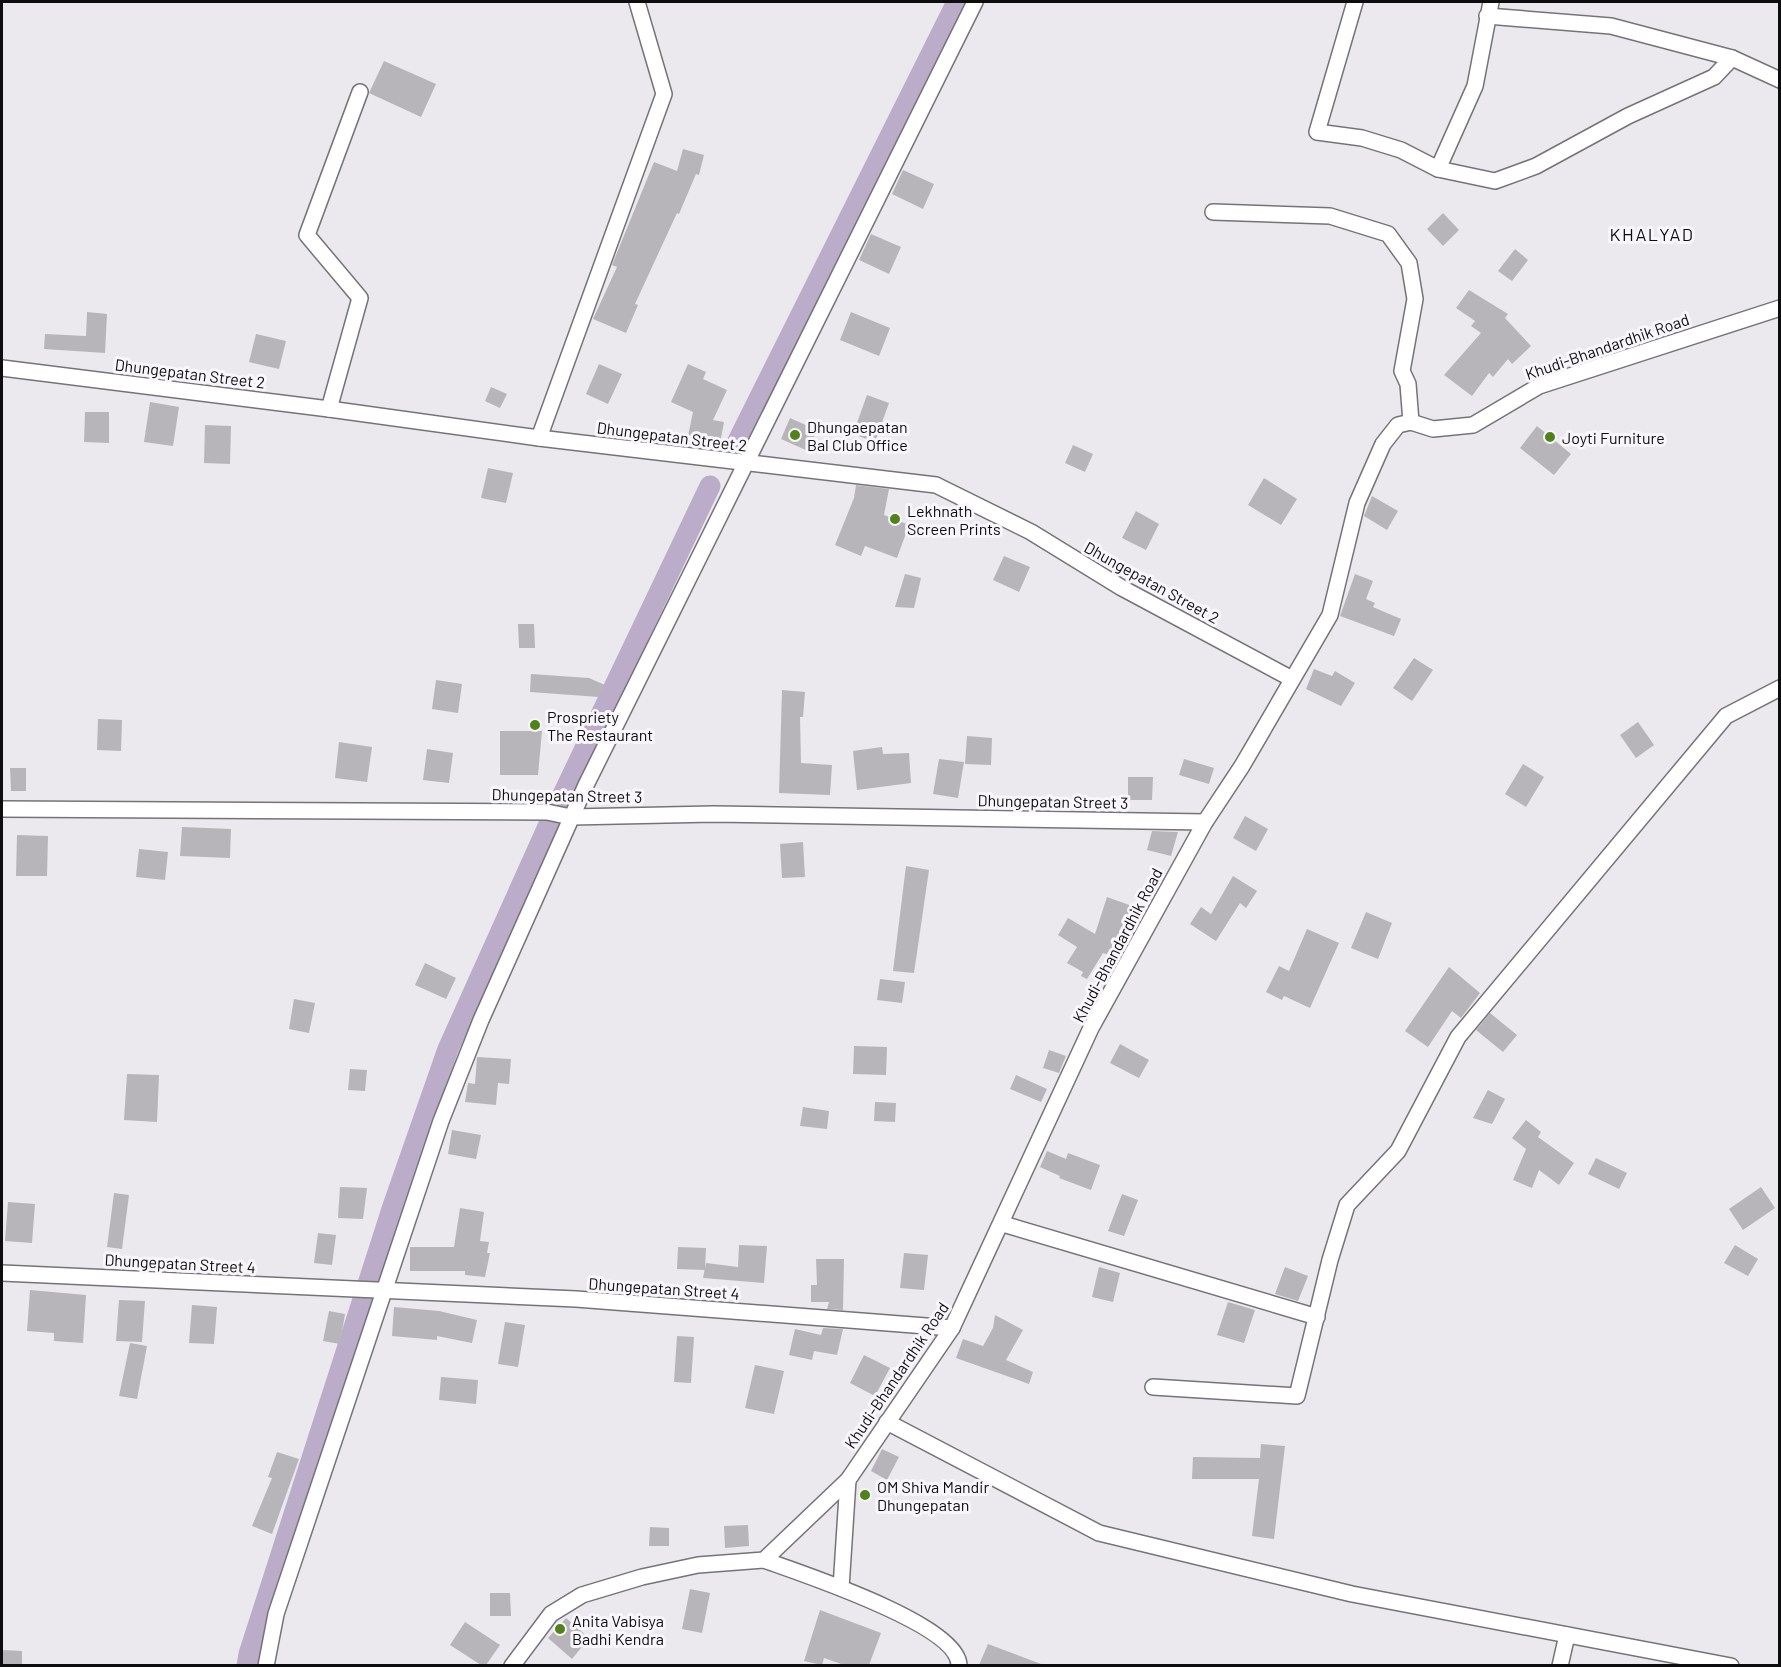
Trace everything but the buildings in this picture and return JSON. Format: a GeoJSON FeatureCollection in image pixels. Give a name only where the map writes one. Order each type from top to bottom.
{"type":"FeatureCollection","features":[{"type":"Feature","properties":{"kind":"street"},"geometry":{"type":"LineString","coordinates":[[539,438],[664,94],[637,2]]}},
{"type":"Feature","properties":{"kind":"street"},"geometry":{"type":"LineString","coordinates":[[266,1665],[276,1614],[379,1290],[477,1030],[572,817],[975,2]]}},
{"type":"Feature","properties":{"kind":"street"},"geometry":{"type":"LineString","coordinates":[[1355,2],[1317,132],[1362,138],[1401,150],[1438,169],[1495,181],[1536,166],[1628,116],[1714,77],[1732,58]]}},
{"type":"Feature","properties":{"kind":"street"},"geometry":{"type":"LineString","coordinates":[[1438,169],[1475,86],[1489,9],[1611,26],[1732,58],[1779,80]]}},
{"type":"Feature","properties":{"kind":"street"},"geometry":{"type":"LineString","coordinates":[[329,408],[360,298],[307,235],[360,92]]}},
{"type":"Feature","properties":{"kind":"street"},"geometry":{"type":"LineString","coordinates":[[1213,212],[1330,216],[1388,234],[1409,263],[1416,299],[1402,371],[1408,384],[1411,422]]}},
{"type":"Feature","properties":{"kind":"street","name":"Khudi-Bhandardhik Road"},"geometry":{"type":"LineString","coordinates":[[764,1560],[848,1480],[952,1328],[1003,1224],[1091,1029],[1204,822],[1242,766],[1330,615],[1357,503],[1383,444],[1398,424],[1411,422],[1433,429],[1473,425],[1539,386],[1779,308]]}},
{"type":"Feature","properties":{"kind":"street","name":"Dhungepatan Street 2"},"geometry":{"type":"LineString","coordinates":[[2,369],[329,408],[745,464],[936,485],[1031,532],[1122,588],[1292,679]]}},
{"type":"Feature","properties":{"kind":"street"},"geometry":{"type":"LineString","coordinates":[[1153,1387],[1297,1396],[1347,1205],[1398,1152],[1458,1037],[1726,716],[1779,688]]}},
{"type":"Feature","properties":{"kind":"street","name":"Dhungepatan Street 3"},"geometry":{"type":"LineString","coordinates":[[2,809],[547,812],[572,817],[713,814],[1204,822]]}},
{"type":"Feature","properties":{"kind":"street"},"geometry":{"type":"LineString","coordinates":[[1003,1224],[1317,1317]]}},
{"type":"Feature","properties":{"kind":"street","name":"Dhungepatan Street 4"},"geometry":{"type":"LineString","coordinates":[[2,1273],[576,1299],[952,1328]]}},
{"type":"Feature","properties":{"kind":"street"},"geometry":{"type":"LineString","coordinates":[[887,1422],[1099,1533],[1352,1594],[1731,1665]]}},
{"type":"Feature","properties":{"kind":"street"},"geometry":{"type":"LineString","coordinates":[[841,1588],[848,1480]]}},
{"type":"Feature","properties":{"kind":"street"},"geometry":{"type":"LineString","coordinates":[[512,1665],[551,1614],[582,1595],[642,1576],[698,1565],[764,1560],[841,1588],[892,1610],[949,1643],[960,1659],[959,1665]]}},
{"type":"Feature","properties":{"kind":"street"},"geometry":{"type":"LineString","coordinates":[[1560,1665],[1567,1635]]}},
{"type":"Feature","properties":{"kind":"waterway"},"geometry":{"type":"LineString","coordinates":[[732,453],[957,2]]}},
{"type":"Feature","properties":{"kind":"waterway"},"geometry":{"type":"LineString","coordinates":[[558,805],[710,486]]}},
{"type":"Feature","properties":{"kind":"waterway"},"geometry":{"type":"LineString","coordinates":[[247,1666],[393,1206],[448,1049],[550,822]]}},
{"type":"Feature","properties":{"kind":"place","name":"Dhungaepatan Bal Club Office"},"geometry":{"type":"Point","coordinates":[795,435]}},
{"type":"Feature","properties":{"kind":"place","name":"Joyti Furniture"},"geometry":{"type":"Point","coordinates":[1550,437]}},
{"type":"Feature","properties":{"kind":"place","name":"Lekhnath Screen Prints"},"geometry":{"type":"Point","coordinates":[895,519]}},
{"type":"Feature","properties":{"kind":"place","name":"Prospriety The Restaurant"},"geometry":{"type":"Point","coordinates":[535,725]}},
{"type":"Feature","properties":{"kind":"place","name":"OM Shiva Mandir Dhungepatan"},"geometry":{"type":"Point","coordinates":[865,1495]}},
{"type":"Feature","properties":{"kind":"place","name":"Anita Vabisya Badhi Kendra"},"geometry":{"type":"Point","coordinates":[560,1629]}},
{"type":"Feature","properties":{"kind":"district","name":"KHALYAD"},"geometry":{"type":"Point","coordinates":[1652,234]}}]}
